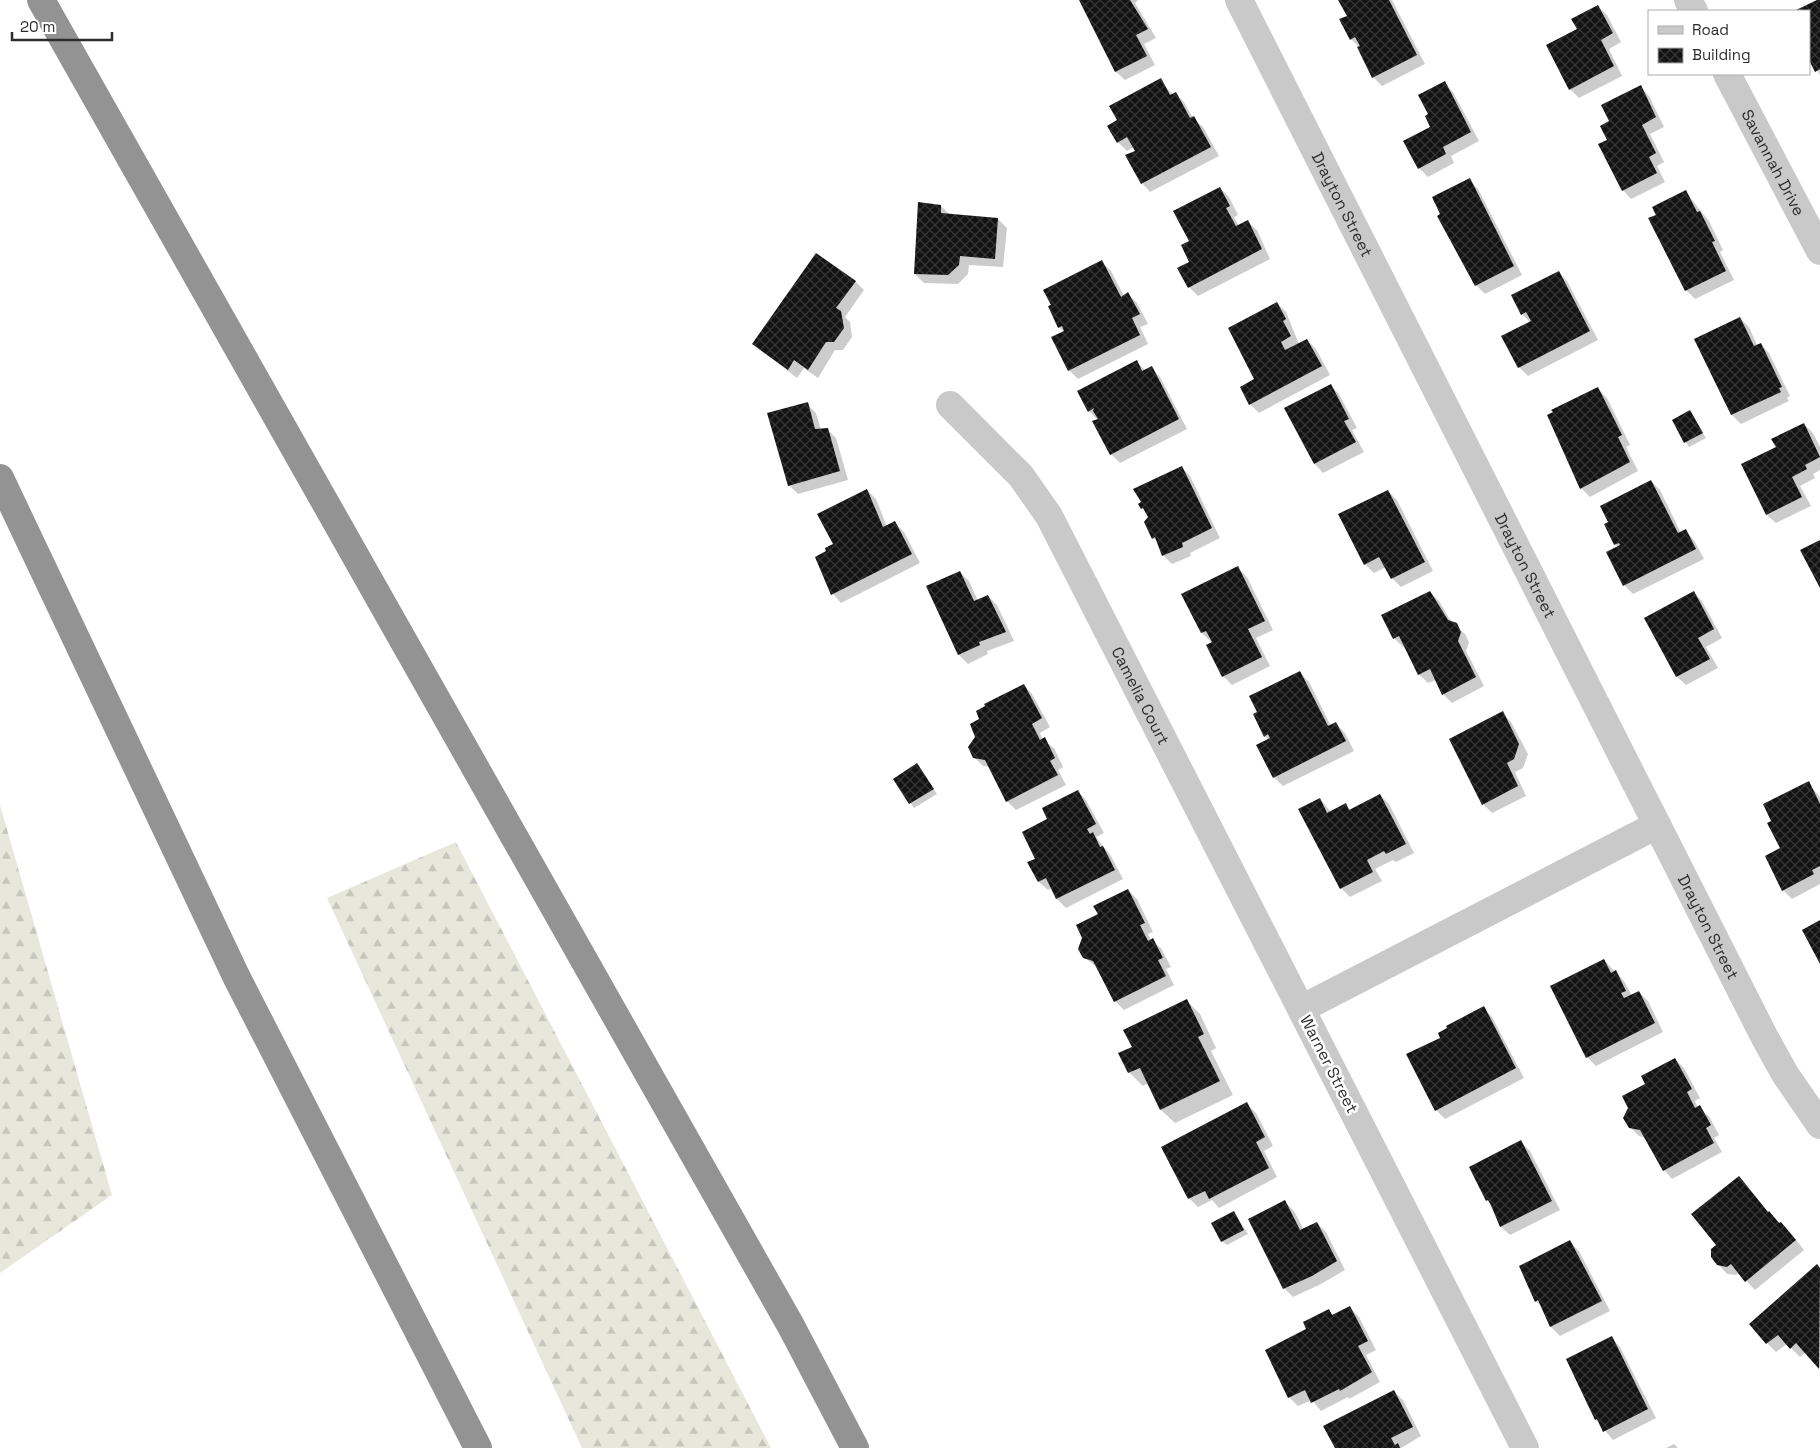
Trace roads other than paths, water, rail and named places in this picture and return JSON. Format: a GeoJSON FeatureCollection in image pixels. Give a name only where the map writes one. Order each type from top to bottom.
{"type":"FeatureCollection","features":[{"type":"Feature","properties":{"kind":"highway"},"geometry":{"type":"LineString","coordinates":[[41,0],[786,1318],[855,1448]]}},
{"type":"Feature","properties":{"kind":"highway"},"geometry":{"type":"LineString","coordinates":[[0,478],[237,978],[478,1448]]}},
{"type":"Feature","properties":{"kind":"street","name":"Drayton Street"},"geometry":{"type":"LineString","coordinates":[[1238,0],[1765,1038],[1785,1074],[1820,1125]]}},
{"type":"Feature","properties":{"kind":"street","name":"Savannah Drive"},"geometry":{"type":"LineString","coordinates":[[1728,75],[1820,251]]}},
{"type":"Feature","properties":{"kind":"street","name":"Camelia Court"},"geometry":{"type":"LineString","coordinates":[[950,405],[1021,476],[1049,516],[1301,1009]]}},
{"type":"Feature","properties":{"kind":"street","name":"Warner Street"},"geometry":{"type":"LineString","coordinates":[[1525,1448],[1301,1009],[1657,825]]}}]}
